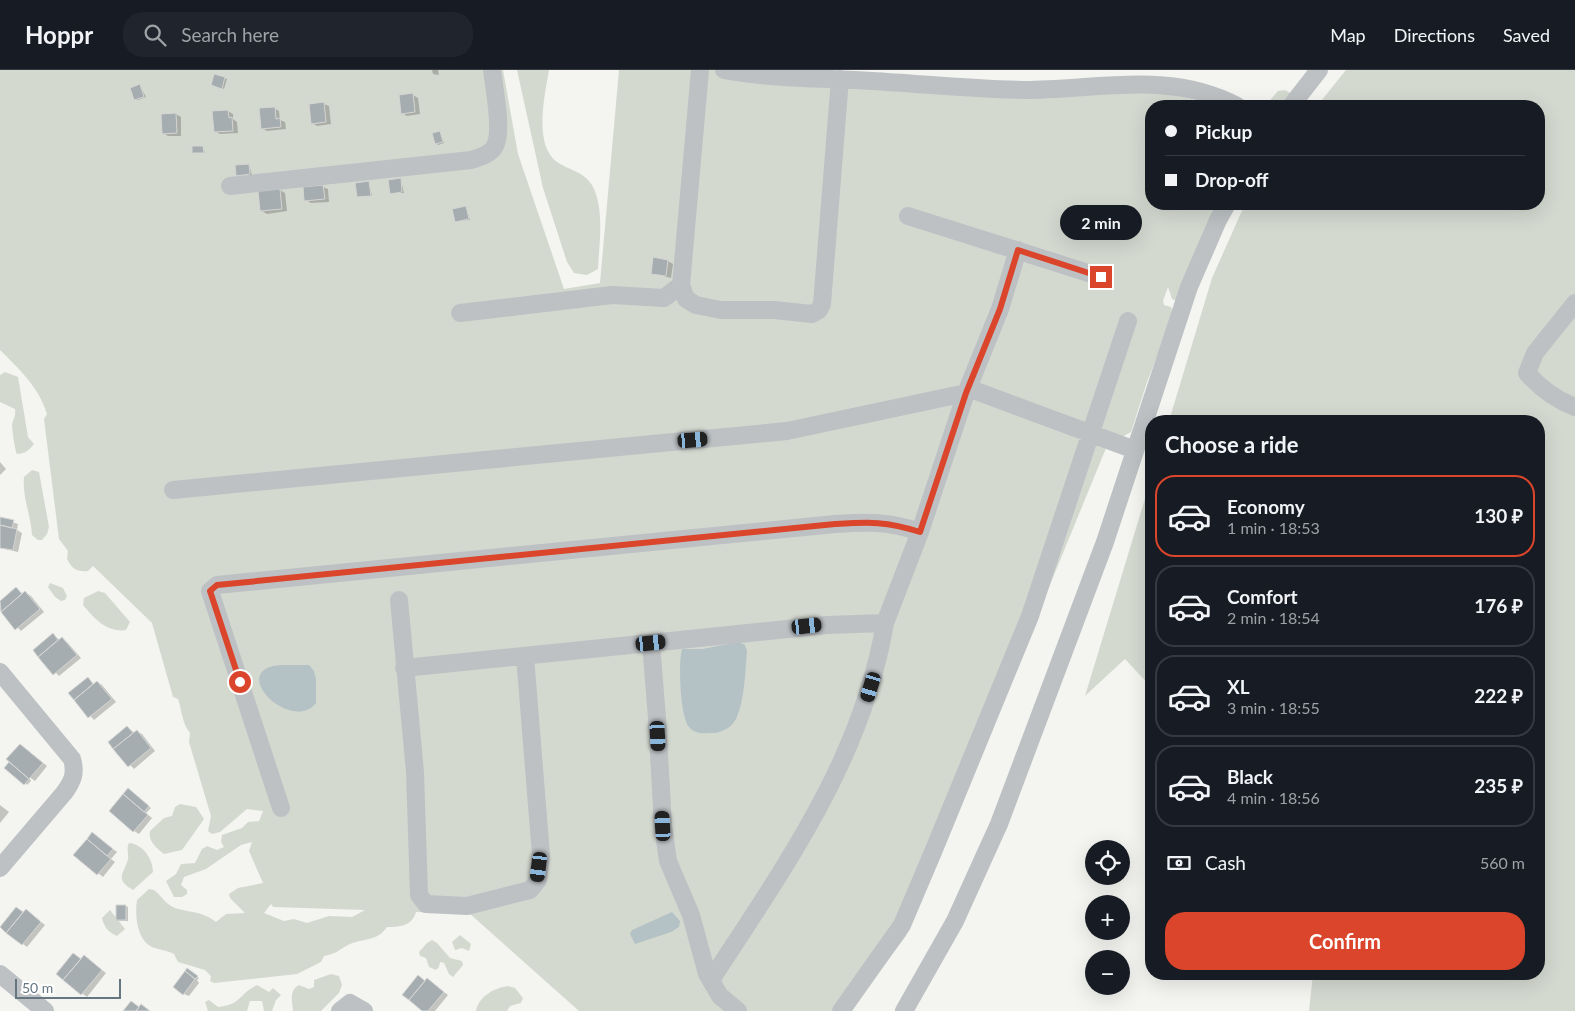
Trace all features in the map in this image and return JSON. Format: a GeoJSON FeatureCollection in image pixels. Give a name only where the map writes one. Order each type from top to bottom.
{"type":"FeatureCollection","features":[{"type":"Feature","properties":{"kind":"street"},"geometry":{"type":"LineString","coordinates":[[230,186],[471,160],[487,154],[495,146],[498,133],[492,70]]}},
{"type":"Feature","properties":{"kind":"street"},"geometry":{"type":"LineString","coordinates":[[700,70],[681,285],[686,299],[696,306],[721,310],[774,310],[812,314],[819,310],[824,291],[840,79]]}},
{"type":"Feature","properties":{"kind":"street"},"geometry":{"type":"LineString","coordinates":[[724,70],[772,76],[977,89],[1027,90],[1124,84],[1157,85],[1188,88],[1226,100]]}},
{"type":"Feature","properties":{"kind":"street"},"geometry":{"type":"LineString","coordinates":[[1296,100],[1318,70]]}},
{"type":"Feature","properties":{"kind":"street"},"geometry":{"type":"LineString","coordinates":[[1147,415],[1189,287],[1224,210]]}},
{"type":"Feature","properties":{"kind":"street"},"geometry":{"type":"LineString","coordinates":[[908,216],[1101,277]]}},
{"type":"Feature","properties":{"kind":"street"},"geometry":{"type":"LineString","coordinates":[[711,980],[803,839],[828,790],[867,701],[879,658],[885,623],[920,532],[967,391],[1000,309],[1018,250]]}},
{"type":"Feature","properties":{"kind":"street"},"geometry":{"type":"LineString","coordinates":[[460,313],[612,295],[664,298],[681,285]]}},
{"type":"Feature","properties":{"kind":"street"},"geometry":{"type":"LineString","coordinates":[[1575,304],[1535,353],[1527,373],[1536,384],[1562,402],[1575,407]]}},
{"type":"Feature","properties":{"kind":"street"},"geometry":{"type":"LineString","coordinates":[[841,1011],[902,925],[918,889],[1030,616],[1128,321]]}},
{"type":"Feature","properties":{"kind":"street"},"geometry":{"type":"LineString","coordinates":[[173,490],[787,431],[967,391],[1136,450]]}},
{"type":"Feature","properties":{"kind":"street"},"geometry":{"type":"LineString","coordinates":[[904,1011],[955,921],[999,824],[1105,542],[1145,422]]}},
{"type":"Feature","properties":{"kind":"street"},"geometry":{"type":"LineString","coordinates":[[281,808],[210,591],[217,585],[835,524],[879,522],[895,524],[920,532]]}},
{"type":"Feature","properties":{"kind":"street"},"geometry":{"type":"LineString","coordinates":[[399,600],[415,772],[418,895],[426,904],[467,906],[530,890],[538,880],[541,855],[525,656]]}},
{"type":"Feature","properties":{"kind":"street"},"geometry":{"type":"LineString","coordinates":[[404,668],[827,624],[885,623]]}},
{"type":"Feature","properties":{"kind":"street"},"geometry":{"type":"LineString","coordinates":[[651,643],[658,718],[663,826],[668,861],[691,915],[711,980],[720,996],[738,1011]]}},
{"type":"Feature","properties":{"kind":"street"},"geometry":{"type":"LineString","coordinates":[[0,672],[72,759],[75,769],[72,781],[64,793],[0,868]]}},
{"type":"Feature","properties":{"kind":"street"},"geometry":{"type":"LineString","coordinates":[[0,974],[45,1011]]}},
{"type":"Feature","properties":{"kind":"street"},"geometry":{"type":"LineString","coordinates":[[340,1011],[350,1003],[364,1011]]}},
{"type":"Feature","properties":{"kind":"shaded area"},"geometry":{"type":"Polygon","coordinates":[[[0,70],[503,70],[518,154],[564,289],[600,283],[619,70],[751,70],[1163,92],[1195,100],[1145,100],[1145,210],[1215,210],[1177,301],[1172,299],[1168,287],[1163,301],[1164,305],[1171,307],[1173,315],[1147,382],[1131,432],[1120,438],[1111,436],[906,936],[849,1011],[579,1011],[469,913],[416,912],[412,920],[405,925],[387,927],[379,935],[353,943],[335,953],[324,956],[321,962],[297,974],[214,983],[210,981],[211,976],[205,970],[178,962],[174,954],[152,947],[140,932],[136,906],[137,900],[149,889],[154,890],[175,908],[201,914],[216,922],[226,914],[245,913],[230,898],[229,894],[238,888],[263,883],[249,851],[252,842],[241,845],[206,869],[184,877],[181,885],[187,890],[187,894],[182,897],[174,897],[166,881],[176,874],[181,864],[195,863],[202,849],[207,846],[217,850],[224,847],[221,842],[222,835],[242,828],[248,822],[259,821],[263,811],[247,809],[220,832],[212,834],[208,831],[211,816],[189,742],[190,733],[184,721],[178,699],[173,697],[152,623],[93,566],[88,571],[81,571],[75,569],[67,559],[68,551],[59,539],[44,419],[47,414],[39,395],[21,371],[0,350],[0,70]],[[271,904],[264,913],[284,921],[294,919],[307,923],[329,916],[352,917],[365,910],[273,907],[271,904]]]}},
{"type":"Feature","properties":{"kind":"shaded area"},"geometry":{"type":"Polygon","coordinates":[[[517,70],[549,70],[542,119],[545,144],[557,162],[585,177],[592,185],[596,194],[600,215],[598,269],[587,275],[574,273],[567,262],[543,188],[517,70]]]}},
{"type":"Feature","properties":{"kind":"shaded area"},"geometry":{"type":"Polygon","coordinates":[[[1346,70],[1575,70],[1575,1011],[1309,1011],[1312,980],[1545,980],[1545,415],[1171,415],[1212,278],[1242,210],[1545,210],[1545,100],[1322,100],[1346,70]]]}},
{"type":"Feature","properties":{"kind":"shaded area"},"geometry":{"type":"Polygon","coordinates":[[[1285,90],[1290,93],[1289,100],[1270,100],[1278,91],[1285,90]]]}},
{"type":"Feature","properties":{"kind":"shaded area"},"geometry":{"type":"Polygon","coordinates":[[[5,372],[18,377],[28,437],[34,444],[27,451],[20,454],[16,452],[12,427],[15,409],[0,402],[0,375],[5,372]]]}},
{"type":"Feature","properties":{"kind":"shaded area"},"geometry":{"type":"Polygon","coordinates":[[[32,470],[39,472],[49,527],[47,534],[42,540],[38,540],[32,535],[24,492],[24,477],[32,470]]]}},
{"type":"Feature","properties":{"kind":"shaded area"},"geometry":{"type":"Polygon","coordinates":[[[1145,499],[1145,681],[1125,659],[1085,696],[1145,499]]]}},
{"type":"Feature","properties":{"kind":"shaded area"},"geometry":{"type":"Polygon","coordinates":[[[50,583],[63,588],[67,596],[65,600],[61,601],[55,597],[48,587],[50,583]]]}},
{"type":"Feature","properties":{"kind":"shaded area"},"geometry":{"type":"Polygon","coordinates":[[[98,591],[105,593],[130,622],[126,630],[107,627],[96,619],[83,605],[84,598],[98,591]]]}},
{"type":"Feature","properties":{"kind":"shaded area"},"geometry":{"type":"Polygon","coordinates":[[[739,642],[745,645],[747,651],[743,694],[736,719],[730,727],[721,732],[704,733],[691,730],[686,721],[682,701],[680,677],[682,649],[702,649],[739,642]]]}},
{"type":"Feature","properties":{"kind":"shaded area"},"geometry":{"type":"Polygon","coordinates":[[[278,665],[309,665],[314,671],[316,679],[316,703],[307,710],[285,709],[274,703],[260,686],[259,677],[267,668],[278,665]]]}},
{"type":"Feature","properties":{"kind":"shaded area"},"geometry":{"type":"Polygon","coordinates":[[[180,804],[196,807],[204,819],[182,850],[164,854],[151,841],[150,831],[164,818],[172,816],[175,807],[180,804]]]}},
{"type":"Feature","properties":{"kind":"shaded area"},"geometry":{"type":"Polygon","coordinates":[[[129,843],[143,849],[153,867],[153,872],[133,890],[122,879],[128,859],[129,843]]]}},
{"type":"Feature","properties":{"kind":"shaded area"},"geometry":{"type":"Polygon","coordinates":[[[110,910],[125,929],[117,936],[105,927],[102,918],[110,910]]]}},
{"type":"Feature","properties":{"kind":"shaded area"},"geometry":{"type":"Polygon","coordinates":[[[672,912],[680,921],[679,927],[671,932],[635,944],[630,934],[632,930],[672,912]]]}},
{"type":"Feature","properties":{"kind":"shaded area"},"geometry":{"type":"Polygon","coordinates":[[[460,935],[471,944],[469,951],[462,948],[455,950],[452,942],[460,935]]]}},
{"type":"Feature","properties":{"kind":"shaded area"},"geometry":{"type":"Polygon","coordinates":[[[432,940],[450,958],[462,961],[463,965],[453,977],[449,974],[444,963],[440,962],[436,970],[429,967],[426,958],[420,956],[419,952],[432,940]]]}},
{"type":"Feature","properties":{"kind":"shaded area"},"geometry":{"type":"Polygon","coordinates":[[[331,974],[339,976],[342,985],[339,993],[321,1011],[293,1011],[292,993],[296,987],[299,985],[309,989],[314,987],[314,980],[331,974]]]}},
{"type":"Feature","properties":{"kind":"shaded area"},"geometry":{"type":"Polygon","coordinates":[[[257,985],[269,992],[273,988],[281,995],[276,1000],[272,1011],[264,1011],[262,1001],[250,1001],[247,1011],[208,1011],[205,1002],[209,1000],[218,1007],[226,1006],[236,1002],[257,985]]]}},
{"type":"Feature","properties":{"kind":"shaded area"},"geometry":{"type":"Polygon","coordinates":[[[508,986],[515,988],[523,998],[521,1003],[510,1006],[507,1011],[476,1011],[484,997],[508,986]]]}},
{"type":"Feature","properties":{"kind":"building"},"geometry":{"type":"Polygon","coordinates":[[[214,74],[225,77],[222,89],[211,85],[214,74]]]}},
{"type":"Feature","properties":{"kind":"building"},"geometry":{"type":"Polygon","coordinates":[[[140,84],[144,97],[134,100],[130,88],[140,84]]]}},
{"type":"Feature","properties":{"kind":"building"},"geometry":{"type":"Polygon","coordinates":[[[413,93],[415,112],[401,114],[399,95],[413,93]]]}},
{"type":"Feature","properties":{"kind":"building"},"geometry":{"type":"Polygon","coordinates":[[[324,102],[326,122],[311,124],[309,104],[324,102]]]}},
{"type":"Feature","properties":{"kind":"building"},"geometry":{"type":"Polygon","coordinates":[[[275,107],[276,119],[280,118],[281,127],[261,129],[259,108],[275,107]]]}},
{"type":"Feature","properties":{"kind":"building"},"geometry":{"type":"Polygon","coordinates":[[[228,110],[229,118],[232,117],[233,131],[214,132],[212,111],[228,110]]]}},
{"type":"Feature","properties":{"kind":"building"},"geometry":{"type":"Polygon","coordinates":[[[176,113],[177,133],[162,134],[161,114],[176,113]]]}},
{"type":"Feature","properties":{"kind":"building"},"geometry":{"type":"Polygon","coordinates":[[[440,131],[443,142],[435,144],[432,133],[440,131]]]}},
{"type":"Feature","properties":{"kind":"building"},"geometry":{"type":"Polygon","coordinates":[[[192,146],[203,146],[204,153],[192,153],[192,146]]]}},
{"type":"Feature","properties":{"kind":"building"},"geometry":{"type":"Polygon","coordinates":[[[249,164],[250,174],[236,176],[235,165],[249,164]]]}},
{"type":"Feature","properties":{"kind":"building"},"geometry":{"type":"Polygon","coordinates":[[[401,178],[402,192],[390,194],[388,180],[401,178]]]}},
{"type":"Feature","properties":{"kind":"building"},"geometry":{"type":"Polygon","coordinates":[[[369,181],[371,196],[357,197],[355,183],[369,181]]]}},
{"type":"Feature","properties":{"kind":"building"},"geometry":{"type":"Polygon","coordinates":[[[323,185],[325,199],[304,201],[303,187],[323,185]]]}},
{"type":"Feature","properties":{"kind":"building"},"geometry":{"type":"Polygon","coordinates":[[[280,189],[282,209],[260,211],[258,191],[280,189]]]}},
{"type":"Feature","properties":{"kind":"building"},"geometry":{"type":"Polygon","coordinates":[[[466,206],[469,219],[455,222],[452,209],[466,206]]]}},
{"type":"Feature","properties":{"kind":"building"},"geometry":{"type":"Polygon","coordinates":[[[653,257],[668,260],[666,276],[651,274],[653,257]]]}},
{"type":"Feature","properties":{"kind":"building"},"geometry":{"type":"Polygon","coordinates":[[[0,517],[14,520],[12,528],[0,525],[0,517]]]}},
{"type":"Feature","properties":{"kind":"building"},"geometry":{"type":"Polygon","coordinates":[[[0,525],[17,529],[13,550],[0,548],[0,525]]]}},
{"type":"Feature","properties":{"kind":"building"},"geometry":{"type":"Polygon","coordinates":[[[16,587],[22,594],[1,612],[0,601],[16,587]]]}},
{"type":"Feature","properties":{"kind":"building"},"geometry":{"type":"Polygon","coordinates":[[[25,591],[40,609],[15,630],[1,612],[25,591]]]}},
{"type":"Feature","properties":{"kind":"building"},"geometry":{"type":"Polygon","coordinates":[[[53,633],[58,640],[38,657],[33,650],[53,633]]]}},
{"type":"Feature","properties":{"kind":"building"},"geometry":{"type":"Polygon","coordinates":[[[62,637],[77,655],[53,675],[38,657],[62,637]]]}},
{"type":"Feature","properties":{"kind":"building"},"geometry":{"type":"Polygon","coordinates":[[[88,677],[93,684],[74,700],[68,693],[88,677]]]}},
{"type":"Feature","properties":{"kind":"building"},"geometry":{"type":"Polygon","coordinates":[[[97,681],[112,699],[88,718],[74,700],[97,681]]]}},
{"type":"Feature","properties":{"kind":"building"},"geometry":{"type":"Polygon","coordinates":[[[127,726],[133,733],[113,749],[108,742],[127,726]]]}},
{"type":"Feature","properties":{"kind":"building"},"geometry":{"type":"Polygon","coordinates":[[[137,730],[151,748],[128,767],[113,749],[137,730]]]}},
{"type":"Feature","properties":{"kind":"building"},"geometry":{"type":"Polygon","coordinates":[[[20,744],[43,763],[29,779],[6,759],[20,744]]]}},
{"type":"Feature","properties":{"kind":"building"},"geometry":{"type":"Polygon","coordinates":[[[9,762],[29,779],[24,785],[4,768],[9,762]]]}},
{"type":"Feature","properties":{"kind":"building"},"geometry":{"type":"Polygon","coordinates":[[[128,788],[149,806],[144,812],[123,794],[128,788]]]}},
{"type":"Feature","properties":{"kind":"building"},"geometry":{"type":"Polygon","coordinates":[[[123,794],[148,815],[133,832],[109,811],[123,794]]]}},
{"type":"Feature","properties":{"kind":"building"},"geometry":{"type":"Polygon","coordinates":[[[92,832],[113,849],[107,856],[87,839],[92,832]]]}},
{"type":"Feature","properties":{"kind":"building"},"geometry":{"type":"Polygon","coordinates":[[[87,839],[111,859],[97,875],[73,855],[87,839]]]}},
{"type":"Feature","properties":{"kind":"building"},"geometry":{"type":"Polygon","coordinates":[[[116,905],[126,905],[126,920],[116,920],[116,905]]]}},
{"type":"Feature","properties":{"kind":"building"},"geometry":{"type":"Polygon","coordinates":[[[16,907],[23,912],[6,933],[0,927],[16,907]]]}},
{"type":"Feature","properties":{"kind":"building"},"geometry":{"type":"Polygon","coordinates":[[[26,909],[41,922],[22,945],[6,933],[26,909]]]}},
{"type":"Feature","properties":{"kind":"building"},"geometry":{"type":"Polygon","coordinates":[[[73,953],[81,959],[63,980],[56,974],[73,953]]]}},
{"type":"Feature","properties":{"kind":"building"},"geometry":{"type":"Polygon","coordinates":[[[84,955],[102,970],[81,995],[63,980],[84,955]]]}},
{"type":"Feature","properties":{"kind":"building"},"geometry":{"type":"Polygon","coordinates":[[[187,968],[198,976],[195,979],[185,971],[187,968]]]}},
{"type":"Feature","properties":{"kind":"building"},"geometry":{"type":"Polygon","coordinates":[[[185,971],[195,979],[183,995],[173,987],[185,971]]]}},
{"type":"Feature","properties":{"kind":"building"},"geometry":{"type":"Polygon","coordinates":[[[418,975],[425,981],[409,1000],[402,995],[418,975]]]}},
{"type":"Feature","properties":{"kind":"building"},"geometry":{"type":"Polygon","coordinates":[[[427,978],[444,992],[428,1011],[422,1011],[409,1000],[427,978]]]}},
{"type":"Feature","properties":{"kind":"building"},"geometry":{"type":"Polygon","coordinates":[[[131,1001],[139,1007],[136,1011],[123,1011],[131,1001]]]}},
{"type":"Feature","properties":{"kind":"building"},"geometry":{"type":"Polygon","coordinates":[[[141,1004],[150,1011],[136,1011],[141,1004]]]}},
{"type":"Feature","properties":{"kind":"route"},"geometry":{"type":"LineString","coordinates":[[240,682],[210,591],[217,585],[835,524],[879,522],[895,524],[920,532],[966,393],[1000,309],[1018,250],[1101,277]]}}]}
